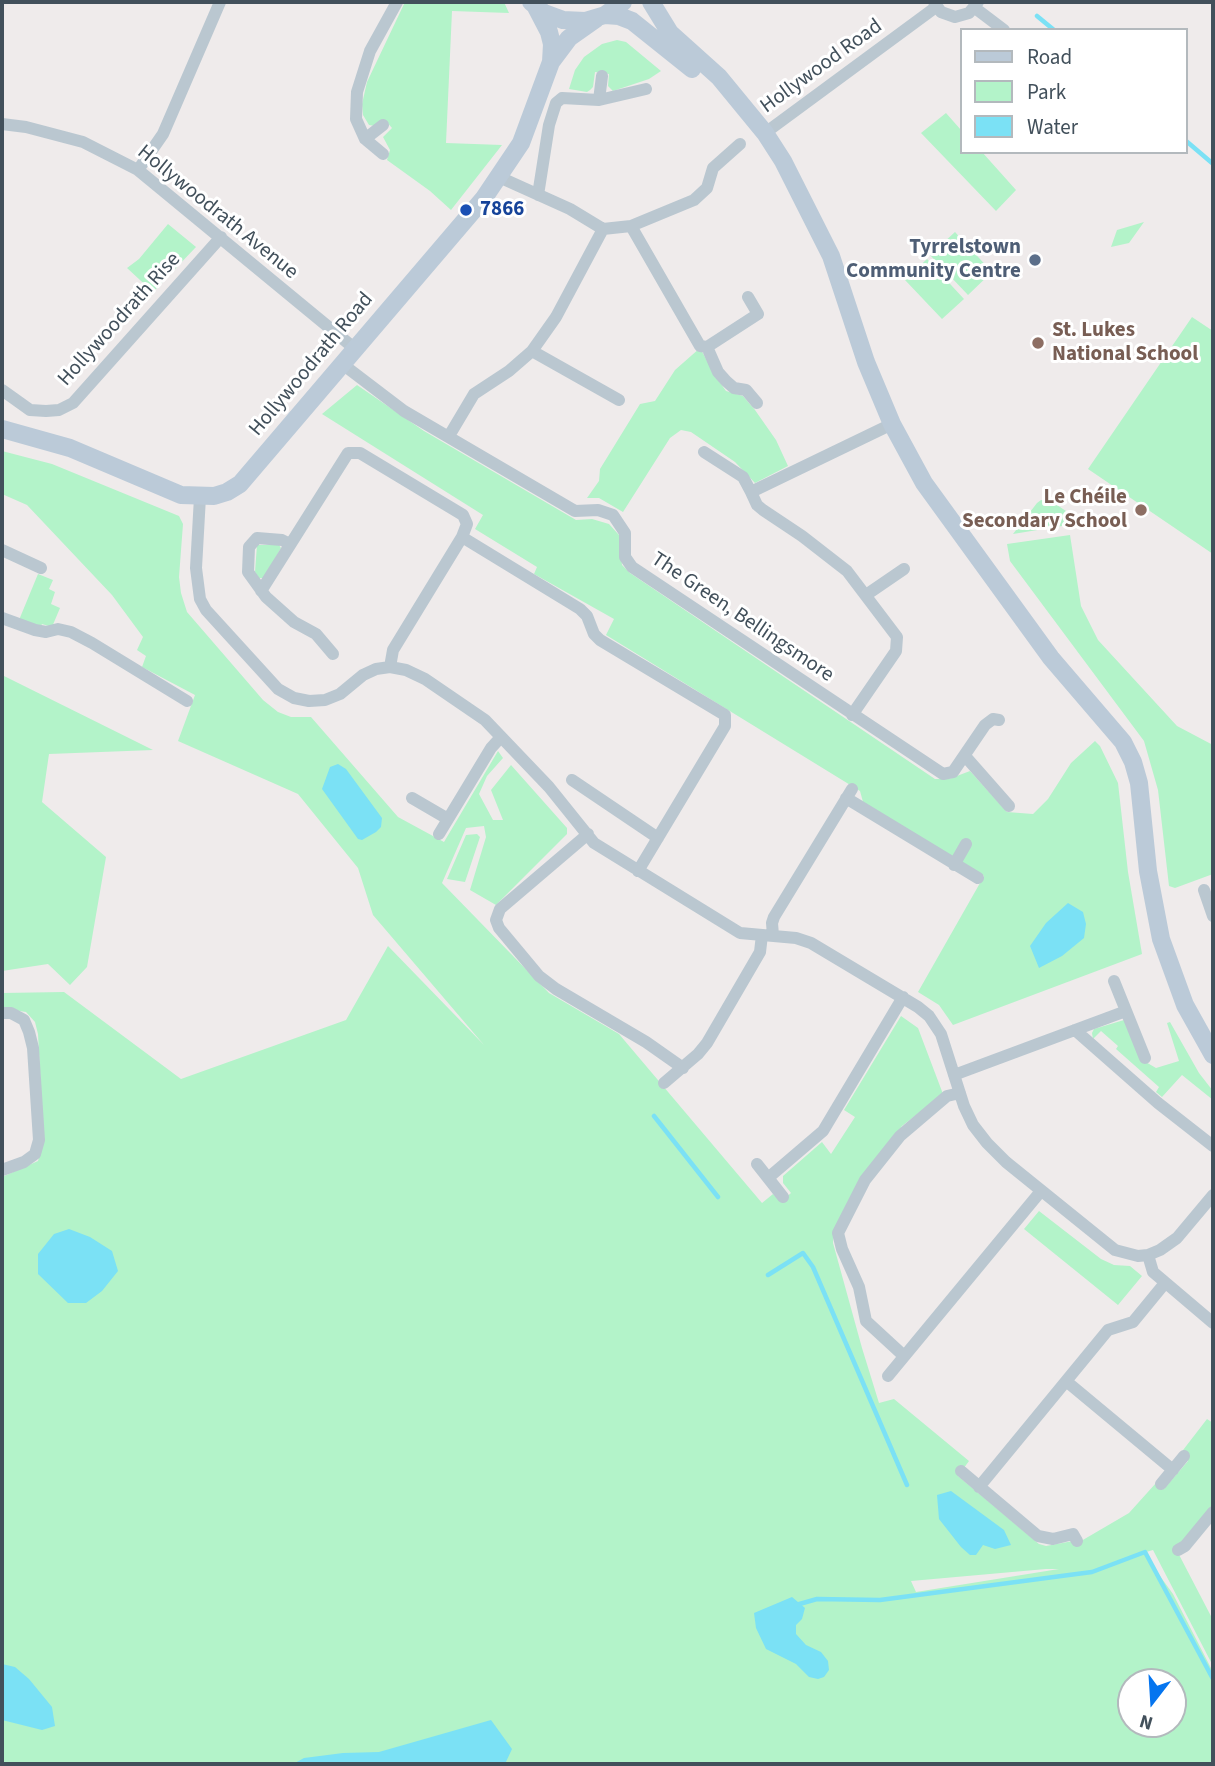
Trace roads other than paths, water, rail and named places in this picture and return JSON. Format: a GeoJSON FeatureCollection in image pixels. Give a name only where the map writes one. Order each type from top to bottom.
{"type":"FeatureCollection","features":[{"type":"Feature","properties":{"kind":"street"},"geometry":{"type":"LineString","coordinates":[[138,170],[163,134],[220,2]]}},
{"type":"Feature","properties":{"kind":"street"},"geometry":{"type":"LineString","coordinates":[[383,154],[365,139],[356,119],[357,92],[370,51],[397,2]]}},
{"type":"Feature","properties":{"kind":"street","name":"Hollywoodrath Road"},"geometry":{"type":"LineString","coordinates":[[2,429],[70,448],[181,495],[200,497],[227,492],[240,484],[463,223],[499,177],[521,143],[551,62],[569,38],[623,2]]}},
{"type":"Feature","properties":{"kind":"street"},"geometry":{"type":"LineString","coordinates":[[651,2],[670,33],[719,77],[765,133],[783,161],[831,256],[866,362],[892,424],[924,482],[1051,658],[1122,742],[1133,762],[1139,783],[1148,871],[1161,939],[1185,1005],[1213,1055]]}},
{"type":"Feature","properties":{"kind":"street"},"geometry":{"type":"LineString","coordinates":[[533,4],[544,13],[563,20],[619,16],[632,21],[709,83],[740,104]]}},
{"type":"Feature","properties":{"kind":"street","name":"Hollywoodrath Road"},"geometry":{"type":"LineString","coordinates":[[533,4],[549,32],[552,44],[551,62]]}},
{"type":"Feature","properties":{"kind":"street"},"geometry":{"type":"LineString","coordinates":[[935,4],[948,16],[955,17],[969,13],[976,5],[1002,28]]}},
{"type":"Feature","properties":{"kind":"street","name":"Hollywood Road"},"geometry":{"type":"LineString","coordinates":[[765,133],[935,4]]}},
{"type":"Feature","properties":{"kind":"street"},"geometry":{"type":"LineString","coordinates":[[599,100],[602,76]]}},
{"type":"Feature","properties":{"kind":"street"},"geometry":{"type":"LineString","coordinates":[[538,195],[549,125],[556,103],[562,98],[599,100],[646,89]]}},
{"type":"Feature","properties":{"kind":"street","name":"Hollywoodrath Avenue"},"geometry":{"type":"LineString","coordinates":[[2,124],[26,127],[83,142],[138,170],[354,348]]}},
{"type":"Feature","properties":{"kind":"street"},"geometry":{"type":"LineString","coordinates":[[365,139],[383,125]]}},
{"type":"Feature","properties":{"kind":"street"},"geometry":{"type":"LineString","coordinates":[[499,177],[570,209],[603,229],[631,226],[694,200],[707,187],[713,168],[740,144]]}},
{"type":"Feature","properties":{"kind":"street"},"geometry":{"type":"LineString","coordinates":[[631,226],[700,346],[707,347],[758,314],[748,298]]}},
{"type":"Feature","properties":{"kind":"street"},"geometry":{"type":"LineString","coordinates":[[449,436],[474,394],[509,371],[532,351],[556,317],[603,229]]}},
{"type":"Feature","properties":{"kind":"street","name":"Hollywoodrath Rise"},"geometry":{"type":"LineString","coordinates":[[2,390],[30,410],[59,410],[73,403],[220,237]]}},
{"type":"Feature","properties":{"kind":"street"},"geometry":{"type":"LineString","coordinates":[[707,347],[718,372],[726,381],[734,388],[746,390],[757,403]]}},
{"type":"Feature","properties":{"kind":"street"},"geometry":{"type":"LineString","coordinates":[[532,351],[619,400]]}},
{"type":"Feature","properties":{"kind":"street","name":"The Green, Bellingsmore"},"geometry":{"type":"LineString","coordinates":[[341,363],[404,411],[575,511],[598,510],[613,515],[625,533],[625,557],[632,567],[943,775],[953,772],[985,725],[993,719],[999,720]]}},
{"type":"Feature","properties":{"kind":"street"},"geometry":{"type":"LineString","coordinates":[[751,492],[892,424]]}},
{"type":"Feature","properties":{"kind":"street"},"geometry":{"type":"LineString","coordinates":[[261,591],[343,458],[355,451],[463,515],[467,524],[462,537],[393,650],[390,667]]}},
{"type":"Feature","properties":{"kind":"street"},"geometry":{"type":"LineString","coordinates":[[704,452],[743,477],[757,505],[763,510],[838,562],[897,637],[896,652],[852,715]]}},
{"type":"Feature","properties":{"kind":"street"},"geometry":{"type":"LineString","coordinates":[[200,497],[195,569],[200,599],[206,610],[278,689],[294,698],[325,700],[340,694],[363,674],[376,669],[390,667],[406,670],[452,695],[485,720],[550,788],[594,843],[740,933],[796,938],[811,943],[903,997],[929,1016],[937,1028],[973,1125],[987,1143],[1041,1191],[1115,1250],[1148,1255],[1170,1245],[1213,1195]]}},
{"type":"Feature","properties":{"kind":"street"},"geometry":{"type":"LineString","coordinates":[[462,537],[580,609],[587,616],[594,634],[600,639],[725,715],[725,726],[638,871]]}},
{"type":"Feature","properties":{"kind":"street"},"geometry":{"type":"LineString","coordinates":[[290,544],[282,540],[257,538],[252,541],[248,547],[248,572],[261,591],[294,622],[316,634],[333,654]]}},
{"type":"Feature","properties":{"kind":"street"},"geometry":{"type":"LineString","coordinates":[[2,550],[41,568]]}},
{"type":"Feature","properties":{"kind":"street"},"geometry":{"type":"LineString","coordinates":[[866,595],[904,569]]}},
{"type":"Feature","properties":{"kind":"street"},"geometry":{"type":"LineString","coordinates":[[2,618],[35,631],[58,629],[71,632],[187,701]]}},
{"type":"Feature","properties":{"kind":"street"},"geometry":{"type":"LineString","coordinates":[[439,834],[491,748],[501,737]]}},
{"type":"Feature","properties":{"kind":"street"},"geometry":{"type":"LineString","coordinates":[[965,756],[1009,806]]}},
{"type":"Feature","properties":{"kind":"street"},"geometry":{"type":"LineString","coordinates":[[572,780],[658,838]]}},
{"type":"Feature","properties":{"kind":"street"},"geometry":{"type":"LineString","coordinates":[[664,1083],[706,1043],[760,952],[774,917],[849,794],[954,865],[978,878]]}},
{"type":"Feature","properties":{"kind":"street"},"geometry":{"type":"LineString","coordinates":[[412,798],[448,819]]}},
{"type":"Feature","properties":{"kind":"street"},"geometry":{"type":"LineString","coordinates":[[588,834],[500,909],[496,920],[499,928],[539,976],[556,989],[646,1042],[682,1068]]}},
{"type":"Feature","properties":{"kind":"street"},"geometry":{"type":"LineString","coordinates":[[954,865],[966,844]]}},
{"type":"Feature","properties":{"kind":"street"},"geometry":{"type":"LineString","coordinates":[[1204,890],[1213,916]]}},
{"type":"Feature","properties":{"kind":"street"},"geometry":{"type":"LineString","coordinates":[[1114,981],[1145,1058]]}},
{"type":"Feature","properties":{"kind":"street"},"geometry":{"type":"LineString","coordinates":[[768,1178],[823,1131],[903,997]]}},
{"type":"Feature","properties":{"kind":"street"},"geometry":{"type":"LineString","coordinates":[[954,1075],[1126,1011]]}},
{"type":"Feature","properties":{"kind":"street"},"geometry":{"type":"LineString","coordinates":[[2,1013],[11,1013],[24,1020],[29,1032],[33,1048],[39,1140],[35,1154],[24,1162],[2,1170]]}},
{"type":"Feature","properties":{"kind":"street"},"geometry":{"type":"LineString","coordinates":[[1075,1030],[1158,1103],[1213,1146]]}},
{"type":"Feature","properties":{"kind":"street"},"geometry":{"type":"LineString","coordinates":[[904,1356],[866,1321],[859,1287],[838,1233],[865,1180],[901,1136],[947,1096],[960,1093]]}},
{"type":"Feature","properties":{"kind":"street"},"geometry":{"type":"LineString","coordinates":[[757,1164],[783,1197]]}},
{"type":"Feature","properties":{"kind":"street"},"geometry":{"type":"LineString","coordinates":[[888,1376],[1041,1191]]}},
{"type":"Feature","properties":{"kind":"street"},"geometry":{"type":"LineString","coordinates":[[1148,1255],[1153,1272],[1213,1323]]}},
{"type":"Feature","properties":{"kind":"street"},"geometry":{"type":"LineString","coordinates":[[979,1487],[1108,1330],[1133,1322],[1165,1283]]}},
{"type":"Feature","properties":{"kind":"street"},"geometry":{"type":"LineString","coordinates":[[1066,1381],[1173,1470]]}},
{"type":"Feature","properties":{"kind":"street"},"geometry":{"type":"LineString","coordinates":[[1161,1484],[1184,1456]]}},
{"type":"Feature","properties":{"kind":"street"},"geometry":{"type":"LineString","coordinates":[[961,1471],[1038,1536],[1053,1539],[1073,1534],[1077,1541]]}},
{"type":"Feature","properties":{"kind":"street"},"geometry":{"type":"LineString","coordinates":[[1178,1550],[1185,1546],[1213,1512]]}},
{"type":"Feature","properties":{"kind":"water"},"geometry":{"type":"Polygon","coordinates":[[[338,764],[346,769],[382,818],[381,827],[362,840],[358,839],[322,789],[330,767],[338,764]]]}},
{"type":"Feature","properties":{"kind":"water"},"geometry":{"type":"Polygon","coordinates":[[[1068,903],[1083,912],[1086,924],[1084,938],[1062,956],[1039,968],[1030,946],[1046,923],[1068,903]]]}},
{"type":"Feature","properties":{"kind":"water"},"geometry":{"type":"Polygon","coordinates":[[[69,1229],[90,1237],[112,1251],[118,1271],[102,1291],[86,1303],[68,1303],[38,1274],[38,1254],[54,1234],[69,1229]]]}},
{"type":"Feature","properties":{"kind":"water"},"geometry":{"type":"Polygon","coordinates":[[[951,1491],[1004,1530],[1011,1545],[995,1549],[983,1545],[976,1555],[970,1555],[961,1547],[939,1519],[937,1495],[951,1491]]]}},
{"type":"Feature","properties":{"kind":"water"},"geometry":{"type":"Polygon","coordinates":[[[792,1597],[805,1608],[802,1619],[796,1625],[796,1634],[806,1645],[821,1652],[828,1661],[829,1670],[824,1677],[809,1677],[796,1664],[766,1649],[756,1628],[754,1613],[792,1597]]]}},
{"type":"Feature","properties":{"kind":"water"},"geometry":{"type":"Polygon","coordinates":[[[2,1664],[15,1667],[29,1679],[52,1707],[55,1726],[42,1730],[2,1720],[2,1664]]]}},
{"type":"Feature","properties":{"kind":"water"},"geometry":{"type":"Polygon","coordinates":[[[491,1720],[512,1749],[505,1764],[293,1764],[304,1758],[379,1752],[491,1720]]]}},
{"type":"Feature","properties":{"kind":"waterway"},"geometry":{"type":"LineString","coordinates":[[1037,16],[1052,28]]}},
{"type":"Feature","properties":{"kind":"waterway"},"geometry":{"type":"LineString","coordinates":[[1187,142],[1212,163]]}},
{"type":"Feature","properties":{"kind":"waterway"},"geometry":{"type":"LineString","coordinates":[[654,1116],[718,1197]]}},
{"type":"Feature","properties":{"kind":"waterway"},"geometry":{"type":"LineString","coordinates":[[768,1275],[803,1253],[813,1267],[907,1485]]}},
{"type":"Feature","properties":{"kind":"waterway"},"geometry":{"type":"LineString","coordinates":[[796,1605],[817,1599],[880,1600],[1092,1572],[1145,1552],[1213,1679]]}},
{"type":"Feature","properties":{"kind":"place","name":"7866"},"geometry":{"type":"Point","coordinates":[466,210]}},
{"type":"Feature","properties":{"kind":"place","name":"Tyrrelstown Community Centre"},"geometry":{"type":"Point","coordinates":[1035,260]}},
{"type":"Feature","properties":{"kind":"place","name":"St. Lukes National School"},"geometry":{"type":"Point","coordinates":[1038,343]}},
{"type":"Feature","properties":{"kind":"place","name":"Le Chéile Secondary School"},"geometry":{"type":"Point","coordinates":[1141,510]}}]}
